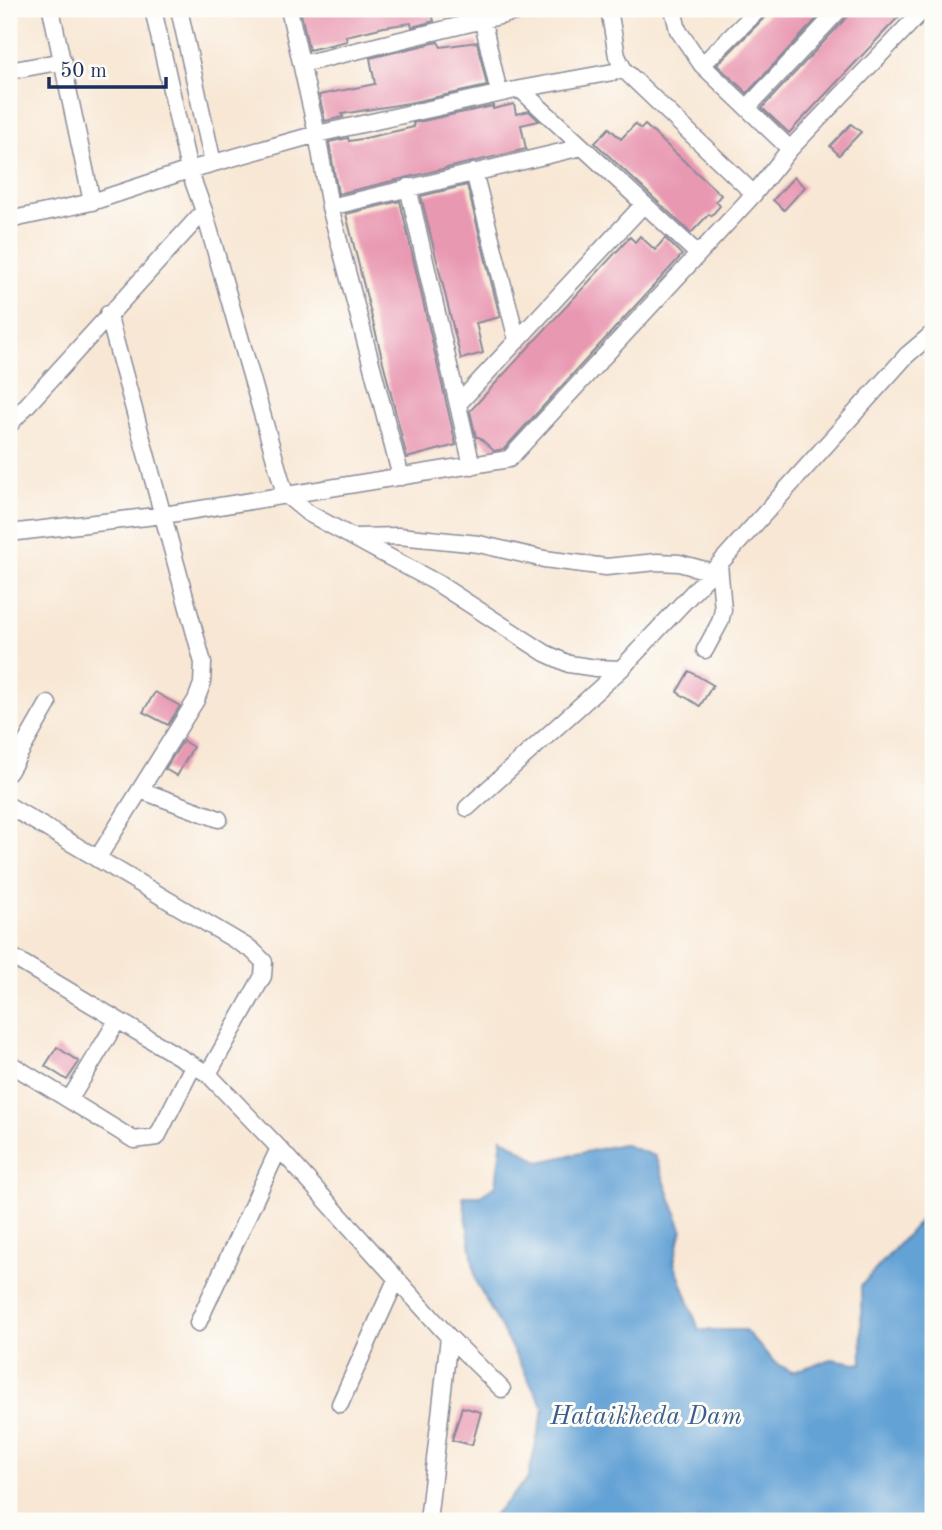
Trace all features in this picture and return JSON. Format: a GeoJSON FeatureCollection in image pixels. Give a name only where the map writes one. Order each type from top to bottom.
{"type":"FeatureCollection","features":[{"type":"Feature","properties":{"kind":"street"},"geometry":{"type":"LineString","coordinates":[[51,9],[92,202]]}},
{"type":"Feature","properties":{"kind":"street"},"geometry":{"type":"LineString","coordinates":[[153,9],[189,170],[204,211],[285,494],[308,513],[470,602],[545,653],[569,664],[621,669]]}},
{"type":"Feature","properties":{"kind":"street"},"geometry":{"type":"LineString","coordinates":[[179,9],[213,163]]}},
{"type":"Feature","properties":{"kind":"street"},"geometry":{"type":"LineString","coordinates":[[289,9],[330,207],[401,477]]}},
{"type":"Feature","properties":{"kind":"street"},"geometry":{"type":"LineString","coordinates":[[302,64],[481,14],[528,9]]}},
{"type":"Feature","properties":{"kind":"street"},"geometry":{"type":"LineString","coordinates":[[609,9],[617,56],[624,70],[754,194]]}},
{"type":"Feature","properties":{"kind":"street"},"geometry":{"type":"LineString","coordinates":[[673,9],[678,30],[702,65],[790,149]]}},
{"type":"Feature","properties":{"kind":"street"},"geometry":{"type":"LineString","coordinates":[[702,65],[759,9]]}},
{"type":"Feature","properties":{"kind":"street"},"geometry":{"type":"LineString","coordinates":[[748,107],[841,9]]}},
{"type":"Feature","properties":{"kind":"street"},"geometry":{"type":"LineString","coordinates":[[9,533],[164,515],[509,459],[754,194],[790,149],[924,9]]}},
{"type":"Feature","properties":{"kind":"street"},"geometry":{"type":"LineString","coordinates":[[481,14],[499,93]]}},
{"type":"Feature","properties":{"kind":"street"},"geometry":{"type":"LineString","coordinates":[[9,71],[62,61]]}},
{"type":"Feature","properties":{"kind":"street"},"geometry":{"type":"LineString","coordinates":[[9,220],[92,202],[189,170],[317,134],[499,93],[624,70]]}},
{"type":"Feature","properties":{"kind":"street"},"geometry":{"type":"LineString","coordinates":[[520,89],[698,254]]}},
{"type":"Feature","properties":{"kind":"street"},"geometry":{"type":"LineString","coordinates":[[330,207],[582,147]]}},
{"type":"Feature","properties":{"kind":"street"},"geometry":{"type":"LineString","coordinates":[[474,172],[517,340]]}},
{"type":"Feature","properties":{"kind":"street"},"geometry":{"type":"LineString","coordinates":[[408,187],[472,466]]}},
{"type":"Feature","properties":{"kind":"street"},"geometry":{"type":"LineString","coordinates":[[458,404],[644,204]]}},
{"type":"Feature","properties":{"kind":"street"},"geometry":{"type":"LineString","coordinates":[[9,425],[204,211]]}},
{"type":"Feature","properties":{"kind":"street"},"geometry":{"type":"LineString","coordinates":[[97,859],[196,700],[202,684],[203,663],[108,314]]}},
{"type":"Feature","properties":{"kind":"street"},"geometry":{"type":"LineString","coordinates":[[467,808],[621,669],[907,355],[933,332]]}},
{"type":"Feature","properties":{"kind":"street"},"geometry":{"type":"LineString","coordinates":[[356,537],[399,536],[479,544],[544,559],[606,567],[657,562],[715,568]]}},
{"type":"Feature","properties":{"kind":"street"},"geometry":{"type":"LineString","coordinates":[[705,650],[720,622],[723,610],[715,568]]}},
{"type":"Feature","properties":{"kind":"street"},"geometry":{"type":"LineString","coordinates":[[9,772],[48,704]]}},
{"type":"Feature","properties":{"kind":"street"},"geometry":{"type":"LineString","coordinates":[[140,790],[219,819]]}},
{"type":"Feature","properties":{"kind":"street"},"geometry":{"type":"LineString","coordinates":[[9,806],[251,950],[264,962],[262,976],[208,1074]]}},
{"type":"Feature","properties":{"kind":"street"},"geometry":{"type":"LineString","coordinates":[[9,955],[208,1074],[279,1148],[449,1337],[502,1389]]}},
{"type":"Feature","properties":{"kind":"street"},"geometry":{"type":"LineString","coordinates":[[70,1099],[117,1021]]}},
{"type":"Feature","properties":{"kind":"street"},"geometry":{"type":"LineString","coordinates":[[9,1063],[134,1140],[157,1137],[193,1066]]}},
{"type":"Feature","properties":{"kind":"street"},"geometry":{"type":"LineString","coordinates":[[198,1323],[279,1148]]}},
{"type":"Feature","properties":{"kind":"street"},"geometry":{"type":"LineString","coordinates":[[340,1404],[396,1280]]}},
{"type":"Feature","properties":{"kind":"street"},"geometry":{"type":"LineString","coordinates":[[428,1521],[449,1337]]}},
{"type":"Feature","properties":{"kind":"water","name":"Hataikheda Dam"},"geometry":{"type":"Polygon","coordinates":[[[502,1138],[540,1162],[622,1144],[655,1156],[682,1229],[674,1262],[699,1330],[745,1330],[774,1362],[792,1372],[832,1359],[862,1364],[861,1286],[933,1206],[933,1521],[488,1521],[528,1479],[544,1408],[476,1282],[463,1196],[480,1196],[496,1185],[502,1138]]]}},
{"type":"Feature","properties":{"kind":"building"},"geometry":{"type":"Polygon","coordinates":[[[300,9],[431,9],[434,21],[412,27],[411,23],[384,27],[346,36],[347,41],[309,50],[300,9]]]}},
{"type":"Feature","properties":{"kind":"building"},"geometry":{"type":"Polygon","coordinates":[[[769,9],[826,9],[747,93],[717,65],[766,16],[769,9]]]}},
{"type":"Feature","properties":{"kind":"building"},"geometry":{"type":"Polygon","coordinates":[[[850,9],[906,9],[789,133],[762,108],[848,16],[850,9]]]}},
{"type":"Feature","properties":{"kind":"building"},"geometry":{"type":"Polygon","coordinates":[[[438,42],[441,47],[477,42],[487,86],[342,114],[343,117],[325,121],[319,95],[375,84],[370,58],[438,42]]]}},
{"type":"Feature","properties":{"kind":"building"},"geometry":{"type":"Polygon","coordinates":[[[514,104],[516,114],[529,111],[539,121],[521,125],[526,149],[338,194],[329,142],[348,138],[349,141],[361,139],[414,127],[413,123],[514,104]]]}},
{"type":"Feature","properties":{"kind":"building"},"geometry":{"type":"Polygon","coordinates":[[[635,124],[641,129],[645,125],[721,195],[716,201],[720,206],[691,233],[595,143],[609,128],[621,139],[635,124]]]}},
{"type":"Feature","properties":{"kind":"building"},"geometry":{"type":"Polygon","coordinates":[[[851,124],[861,132],[839,155],[830,146],[851,124]]]}},
{"type":"Feature","properties":{"kind":"building"},"geometry":{"type":"Polygon","coordinates":[[[794,177],[805,187],[784,210],[773,200],[794,177]]]}},
{"type":"Feature","properties":{"kind":"building"},"geometry":{"type":"Polygon","coordinates":[[[467,185],[500,317],[476,323],[483,353],[461,359],[421,196],[467,185]]]}},
{"type":"Feature","properties":{"kind":"building"},"geometry":{"type":"Polygon","coordinates":[[[400,201],[456,445],[407,458],[346,214],[400,201]]]}},
{"type":"Feature","properties":{"kind":"building"},"geometry":{"type":"Polygon","coordinates":[[[640,236],[655,250],[665,238],[682,255],[504,449],[494,451],[476,437],[470,411],[630,237],[635,242],[640,236]]]}},
{"type":"Feature","properties":{"kind":"building"},"geometry":{"type":"Polygon","coordinates":[[[689,671],[713,685],[700,706],[677,692],[689,671]]]}},
{"type":"Feature","properties":{"kind":"building"},"geometry":{"type":"Polygon","coordinates":[[[155,692],[180,706],[168,725],[143,712],[155,692]]]}},
{"type":"Feature","properties":{"kind":"building"},"geometry":{"type":"Polygon","coordinates":[[[183,741],[193,747],[177,776],[165,769],[183,741]]]}},
{"type":"Feature","properties":{"kind":"building"},"geometry":{"type":"Polygon","coordinates":[[[57,1047],[79,1062],[67,1080],[45,1066],[57,1047]]]}},
{"type":"Feature","properties":{"kind":"building"},"geometry":{"type":"Polygon","coordinates":[[[462,1407],[481,1412],[472,1445],[452,1440],[462,1407]]]}}]}
